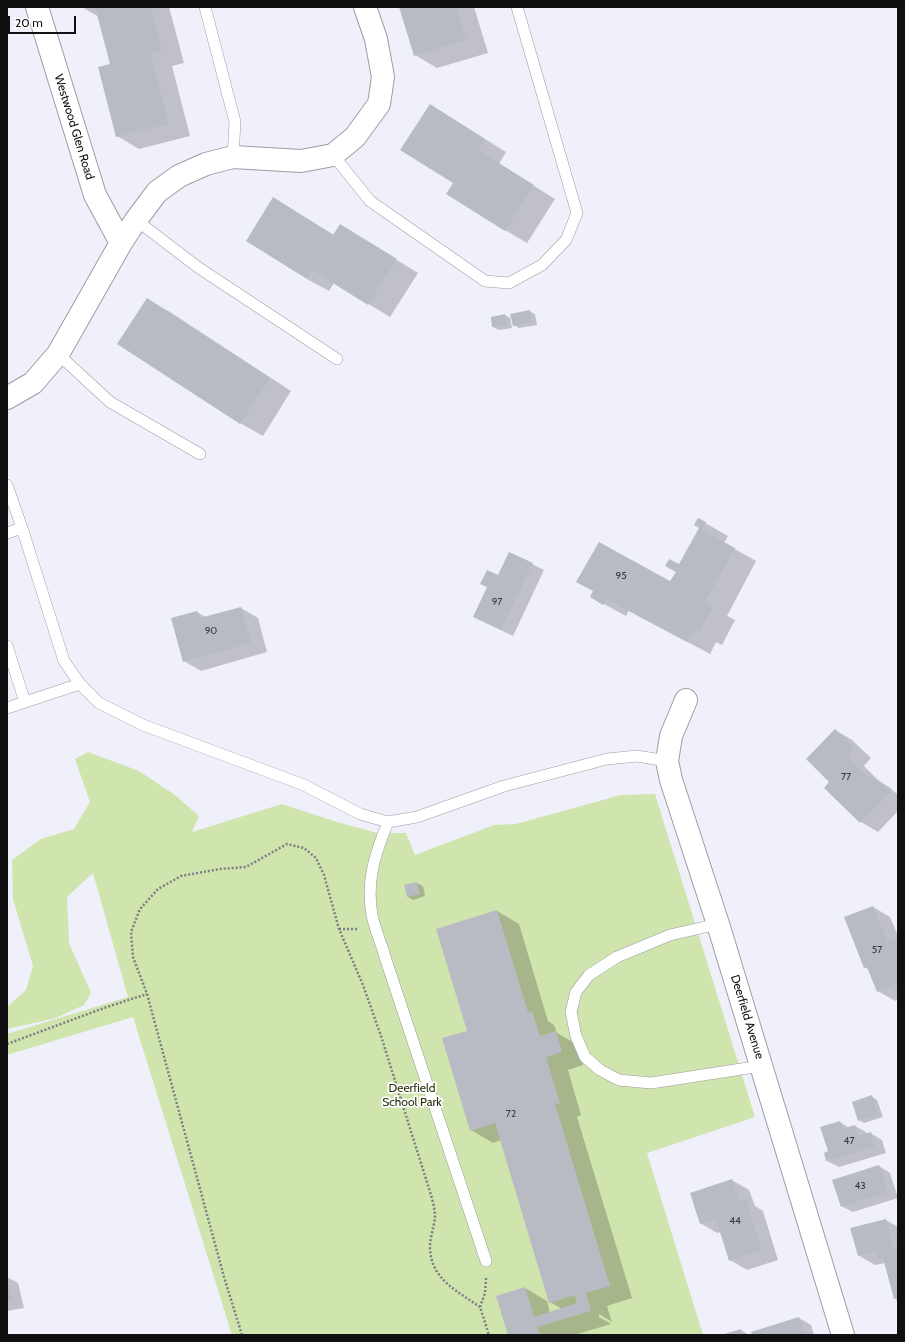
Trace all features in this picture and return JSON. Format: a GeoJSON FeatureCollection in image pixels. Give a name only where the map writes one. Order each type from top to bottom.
{"type":"FeatureCollection","features":[{"type":"Feature","properties":{"kind":"street","name":"Westwood Glen Road"},"geometry":{"type":"LineString","coordinates":[[37,7],[94,195],[121,243]]}},
{"type":"Feature","properties":{"kind":"street"},"geometry":{"type":"LineString","coordinates":[[7,398],[33,383],[58,354],[121,243],[157,192],[179,176],[206,164],[233,157],[301,161],[333,154],[355,137],[379,104],[383,77],[376,39],[365,7]]}},
{"type":"Feature","properties":{"kind":"street","name":"Deerfield Avenue"},"geometry":{"type":"LineString","coordinates":[[686,700],[671,736],[667,761],[671,780],[718,924],[843,1335]]}},
{"type":"Feature","properties":{"kind":"lane"},"geometry":{"type":"LineString","coordinates":[[205,7],[235,122],[233,157]]}},
{"type":"Feature","properties":{"kind":"lane"},"geometry":{"type":"LineString","coordinates":[[333,154],[370,201],[485,281],[509,283],[542,265],[566,240],[577,213],[517,7]]}},
{"type":"Feature","properties":{"kind":"lane"},"geometry":{"type":"LineString","coordinates":[[136,220],[199,268],[337,359]]}},
{"type":"Feature","properties":{"kind":"lane"},"geometry":{"type":"LineString","coordinates":[[58,354],[110,402],[200,454]]}},
{"type":"Feature","properties":{"kind":"lane"},"geometry":{"type":"LineString","coordinates":[[7,485],[64,661],[80,684],[99,703],[143,725],[304,785],[360,814],[388,822],[417,817],[504,786],[607,759],[637,756],[667,761]]}},
{"type":"Feature","properties":{"kind":"lane"},"geometry":{"type":"LineString","coordinates":[[7,533],[22,528]]}},
{"type":"Feature","properties":{"kind":"lane"},"geometry":{"type":"LineString","coordinates":[[7,646],[25,702]]}},
{"type":"Feature","properties":{"kind":"lane"},"geometry":{"type":"LineString","coordinates":[[7,708],[80,684]]}},
{"type":"Feature","properties":{"kind":"lane"},"geometry":{"type":"LineString","coordinates":[[388,822],[376,854],[370,886],[372,915],[486,1260]]}},
{"type":"Feature","properties":{"kind":"lane"},"geometry":{"type":"LineString","coordinates":[[718,924],[670,935],[617,957],[589,975],[576,992],[572,1012],[576,1036],[585,1056],[600,1070],[619,1080],[651,1083],[761,1066]]}},
{"type":"Feature","properties":{"kind":"path"},"geometry":{"type":"LineString","coordinates":[[242,1335],[224,1277],[147,994],[133,957],[131,932],[140,910],[158,889],[180,876],[220,869],[246,868],[287,844],[304,848],[316,858],[324,875],[339,929],[363,985],[381,1036],[432,1195],[435,1215],[430,1248],[433,1264],[440,1278],[480,1306]]}},
{"type":"Feature","properties":{"kind":"path"},"geometry":{"type":"LineString","coordinates":[[7,1044],[104,1008],[147,994]]}},
{"type":"Feature","properties":{"kind":"path"},"geometry":{"type":"LineString","coordinates":[[486,1260],[485,1293],[480,1306],[489,1335]]}},
{"type":"Feature","properties":{"kind":"green space","name":"Deerfield School Park"},"geometry":{"type":"Polygon","coordinates":[[[88,752],[139,771],[175,795],[199,816],[192,832],[282,804],[377,833],[406,833],[415,855],[494,825],[516,824],[621,795],[655,794],[755,1117],[647,1153],[703,1335],[232,1335],[133,1017],[7,1055],[7,1034],[128,997],[93,873],[67,897],[69,943],[91,993],[84,1005],[56,1018],[7,1029],[7,1007],[26,990],[33,966],[13,899],[12,860],[41,839],[74,829],[90,802],[75,759],[88,752]]]}},
{"type":"Feature","properties":{"kind":"building"},"geometry":{"type":"Polygon","coordinates":[[[95,7],[151,7],[162,51],[151,54],[169,124],[116,137],[98,67],[110,64],[95,7]]]}},
{"type":"Feature","properties":{"kind":"building"},"geometry":{"type":"Polygon","coordinates":[[[399,7],[456,7],[466,40],[414,56],[399,7]]]}},
{"type":"Feature","properties":{"kind":"building"},"geometry":{"type":"Polygon","coordinates":[[[430,104],[485,139],[478,150],[534,185],[505,231],[446,194],[453,183],[400,150],[430,104]]]}},
{"type":"Feature","properties":{"kind":"building"},"geometry":{"type":"Polygon","coordinates":[[[273,197],[333,235],[340,224],[397,259],[368,305],[312,270],[307,279],[246,241],[273,197]]]}},
{"type":"Feature","properties":{"kind":"building"},"geometry":{"type":"Polygon","coordinates":[[[147,298],[270,378],[240,424],[117,344],[147,298]]]}},
{"type":"Feature","properties":{"kind":"building"},"geometry":{"type":"Polygon","coordinates":[[[530,310],[532,322],[513,326],[510,314],[530,310]]]}},
{"type":"Feature","properties":{"kind":"building"},"geometry":{"type":"Polygon","coordinates":[[[505,314],[507,325],[492,327],[491,317],[505,314]]]}},
{"type":"Feature","properties":{"kind":"building"},"geometry":{"type":"Polygon","coordinates":[[[698,518],[706,522],[702,530],[735,548],[705,602],[713,607],[699,633],[694,630],[687,642],[606,599],[603,605],[590,597],[593,591],[576,582],[599,542],[670,581],[676,572],[665,566],[669,559],[679,564],[699,528],[694,525],[698,518]]]}},
{"type":"Feature","properties":{"kind":"building"},"geometry":{"type":"Polygon","coordinates":[[[509,552],[533,563],[501,630],[473,617],[487,587],[480,584],[487,570],[498,575],[509,552]]]}},
{"type":"Feature","properties":{"kind":"building"},"geometry":{"type":"Polygon","coordinates":[[[241,607],[251,643],[183,662],[171,618],[197,611],[200,618],[241,607]]]}},
{"type":"Feature","properties":{"kind":"building"},"geometry":{"type":"Polygon","coordinates":[[[835,729],[855,748],[847,756],[870,778],[872,776],[890,792],[860,823],[824,788],[829,782],[806,759],[835,729]]]}},
{"type":"Feature","properties":{"kind":"building"},"geometry":{"type":"Polygon","coordinates":[[[417,882],[420,894],[407,897],[404,885],[417,882]]]}},
{"type":"Feature","properties":{"kind":"building"},"geometry":{"type":"Polygon","coordinates":[[[873,906],[888,942],[898,938],[898,958],[896,959],[898,965],[898,983],[877,992],[867,967],[864,968],[844,917],[873,906]]]}},
{"type":"Feature","properties":{"kind":"building"},"geometry":{"type":"Polygon","coordinates":[[[497,910],[528,1012],[532,1011],[540,1036],[556,1031],[562,1052],[546,1057],[560,1103],[555,1104],[610,1286],[586,1293],[591,1311],[537,1327],[540,1335],[508,1335],[496,1296],[525,1287],[534,1317],[577,1303],[575,1295],[549,1303],[495,1123],[470,1131],[442,1038],[467,1031],[436,929],[497,910]]]}},
{"type":"Feature","properties":{"kind":"building"},"geometry":{"type":"Polygon","coordinates":[[[872,1095],[878,1114],[858,1121],[852,1102],[872,1095]]]}},
{"type":"Feature","properties":{"kind":"building"},"geometry":{"type":"Polygon","coordinates":[[[840,1121],[842,1129],[855,1125],[858,1136],[871,1132],[875,1147],[826,1161],[824,1153],[828,1151],[820,1127],[840,1121]]]}},
{"type":"Feature","properties":{"kind":"building"},"geometry":{"type":"Polygon","coordinates":[[[879,1165],[887,1192],[841,1207],[832,1180],[879,1165]]]}},
{"type":"Feature","properties":{"kind":"building"},"geometry":{"type":"Polygon","coordinates":[[[732,1179],[740,1202],[746,1200],[762,1250],[729,1261],[716,1219],[700,1224],[690,1193],[732,1179]]]}},
{"type":"Feature","properties":{"kind":"building"},"geometry":{"type":"Polygon","coordinates":[[[886,1219],[894,1250],[898,1249],[898,1298],[894,1299],[883,1258],[878,1259],[876,1251],[858,1256],[850,1228],[886,1219]]]}},
{"type":"Feature","properties":{"kind":"building"},"geometry":{"type":"Polygon","coordinates":[[[7,1279],[13,1301],[7,1303],[7,1279]]]}},
{"type":"Feature","properties":{"kind":"building"},"geometry":{"type":"Polygon","coordinates":[[[799,1317],[805,1335],[752,1335],[751,1332],[799,1317]]]}},
{"type":"Feature","properties":{"kind":"building"},"geometry":{"type":"Polygon","coordinates":[[[741,1329],[742,1335],[721,1335],[741,1329]]]}}]}
